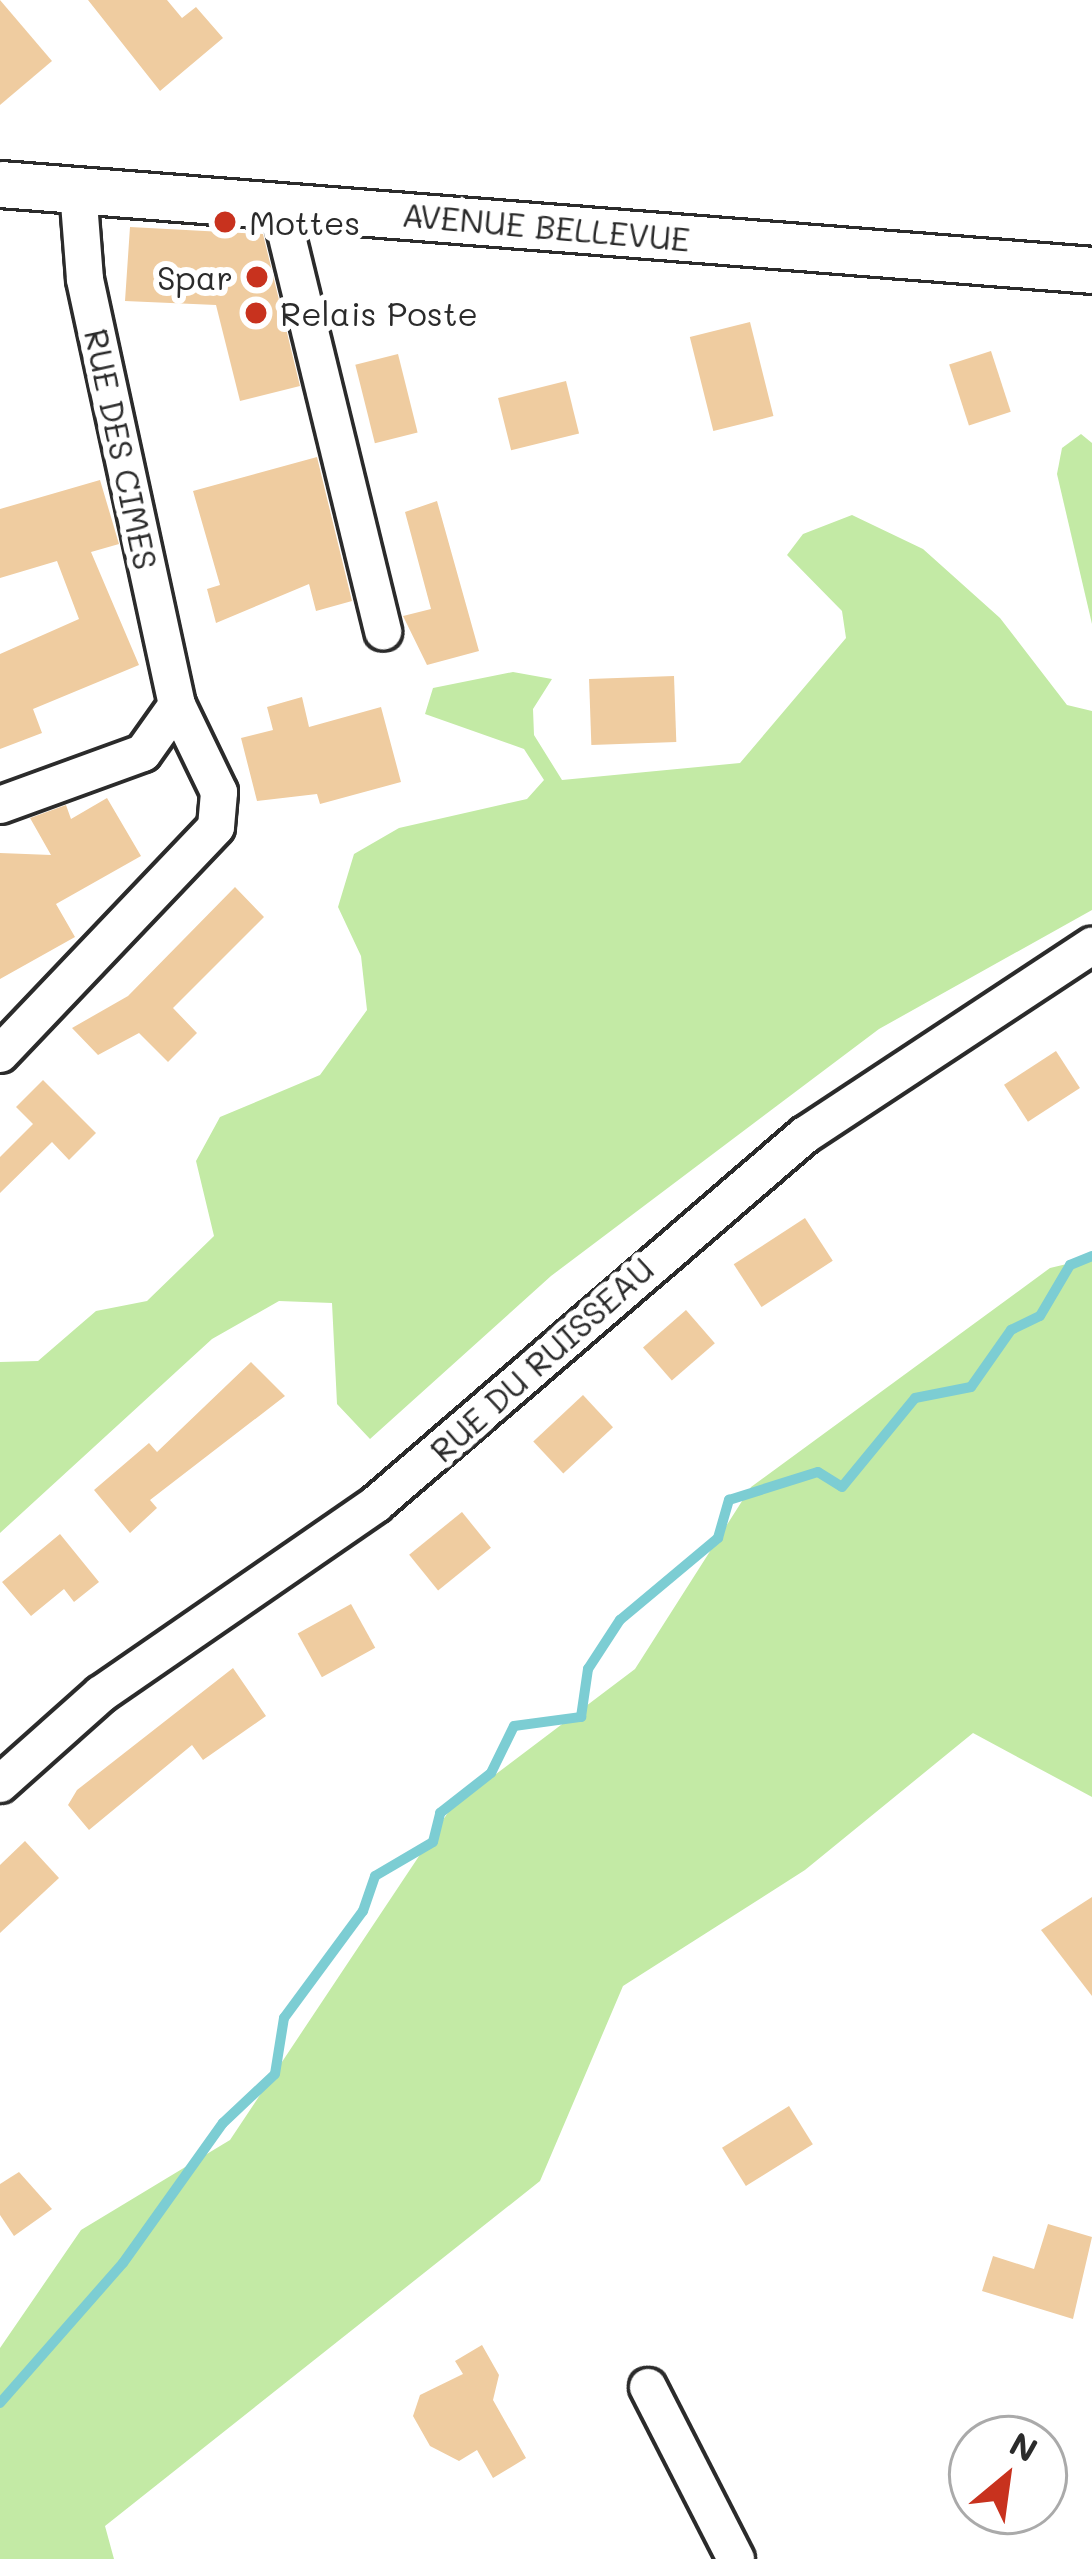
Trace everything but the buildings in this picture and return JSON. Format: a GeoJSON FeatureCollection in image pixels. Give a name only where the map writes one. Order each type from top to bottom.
{"type":"FeatureCollection","features":[{"type":"Feature","properties":{"kind":"main road","name":"AVENUE BELLEVUE"},"geometry":{"type":"LineString","coordinates":[[0,184],[1092,270]]}},
{"type":"Feature","properties":{"kind":"street","name":"RUE DES CIMES"},"geometry":{"type":"LineString","coordinates":[[0,1054],[216,827],[219,792],[177,705],[86,279],[78,190]]}},
{"type":"Feature","properties":{"kind":"street"},"geometry":{"type":"LineString","coordinates":[[279,204],[383,632]]}},
{"type":"Feature","properties":{"kind":"street"},"geometry":{"type":"LineString","coordinates":[[0,805],[143,753],[177,705]]}},
{"type":"Feature","properties":{"kind":"street","name":"RUE DU RUISSEAU"},"geometry":{"type":"LineString","coordinates":[[0,1784],[101,1694],[376,1504],[805,1135],[1092,946]]}},
{"type":"Feature","properties":{"kind":"street"},"geometry":{"type":"LineString","coordinates":[[648,2387],[736,2559]]}},
{"type":"Feature","properties":{"kind":"green space"},"geometry":{"type":"Polygon","coordinates":[[[1081,434],[1092,443],[1092,624],[1057,474],[1062,448],[1081,434]]]}},
{"type":"Feature","properties":{"kind":"green space"},"geometry":{"type":"Polygon","coordinates":[[[852,515],[923,549],[1000,618],[1067,705],[1092,711],[1092,910],[879,1029],[551,1276],[370,1439],[337,1404],[332,1303],[279,1301],[212,1339],[0,1533],[0,1362],[38,1361],[96,1311],[147,1301],[214,1236],[196,1161],[220,1117],[320,1075],[367,1010],[361,956],[338,907],[354,854],[399,828],[527,799],[544,780],[524,749],[425,714],[433,688],[513,672],[552,679],[533,709],[534,735],[562,780],[740,763],[846,638],[842,611],[787,555],[803,534],[852,515]]]}},
{"type":"Feature","properties":{"kind":"green space"},"geometry":{"type":"Polygon","coordinates":[[[1092,1258],[1092,1797],[973,1733],[805,1870],[623,1986],[540,2181],[105,2526],[114,2559],[0,2559],[0,2348],[81,2230],[230,2140],[451,1808],[635,1669],[751,1487],[1050,1268],[1092,1258]]]}},
{"type":"Feature","properties":{"kind":"waterway"},"geometry":{"type":"LineString","coordinates":[[0,2403],[123,2263],[223,2123],[275,2074],[284,2018],[363,1911],[375,1876],[433,1842],[440,1813],[491,1773],[514,1726],[581,1717],[588,1669],[620,1620],[718,1538],[729,1500],[818,1472],[842,1487],[915,1398],[971,1387],[1011,1330],[1040,1316],[1070,1265],[1092,1256]]}},
{"type":"Feature","properties":{"kind":"place","name":"Mottes"},"geometry":{"type":"Point","coordinates":[225,222]}},
{"type":"Feature","properties":{"kind":"place","name":"Spar"},"geometry":{"type":"Point","coordinates":[257,277]}},
{"type":"Feature","properties":{"kind":"place","name":"Relais Poste"},"geometry":{"type":"Point","coordinates":[256,313]}}]}
